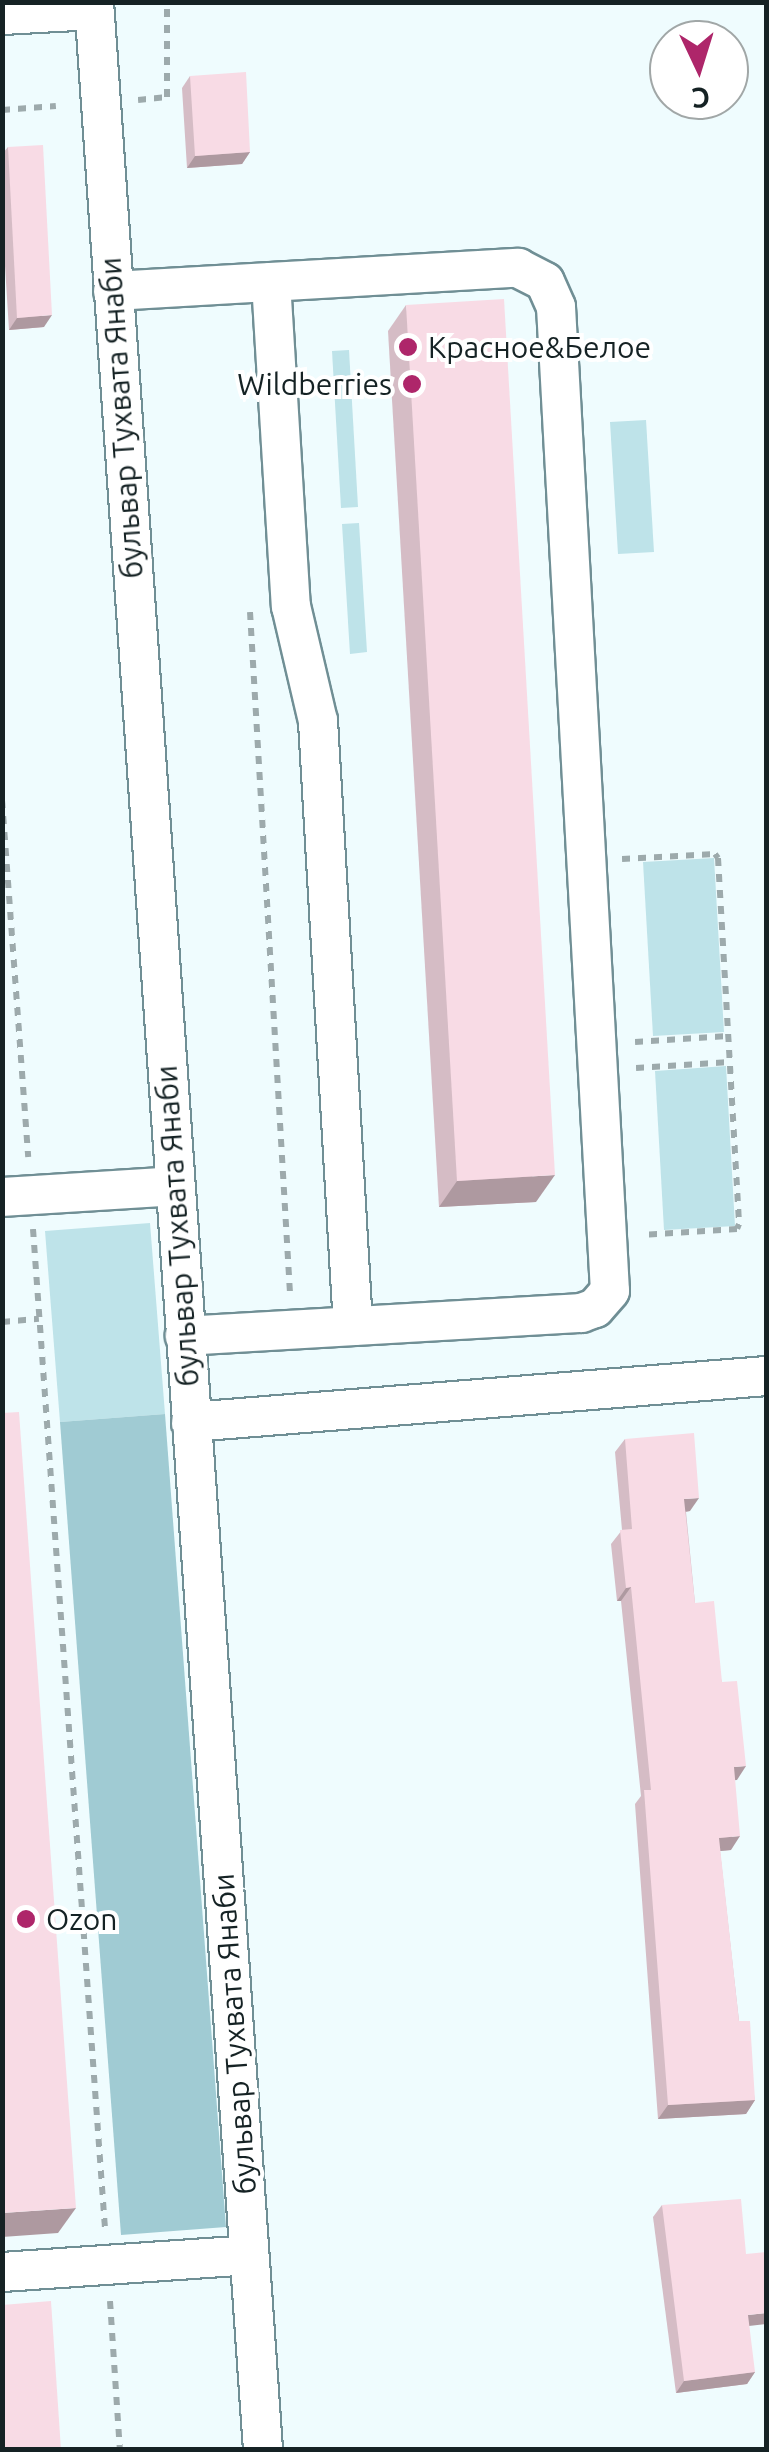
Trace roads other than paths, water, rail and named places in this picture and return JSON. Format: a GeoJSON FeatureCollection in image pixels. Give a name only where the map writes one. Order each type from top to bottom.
{"type":"FeatureCollection","features":[{"type":"Feature","properties":{"kind":"street"},"geometry":{"type":"LineString","coordinates":[[2,15],[93,6]]}},
{"type":"Feature","properties":{"kind":"street","name":"бульвар Тухвата Янаби"},"geometry":{"type":"LineString","coordinates":[[93,6],[263,2450]]}},
{"type":"Feature","properties":{"kind":"street"},"geometry":{"type":"LineString","coordinates":[[113,290],[518,268],[535,273],[552,292],[610,1237],[610,1291],[595,1308],[581,1313],[186,1336]]}},
{"type":"Feature","properties":{"kind":"street"},"geometry":{"type":"LineString","coordinates":[[271,282],[290,595],[318,721],[353,1326]]}},
{"type":"Feature","properties":{"kind":"street"},"geometry":{"type":"LineString","coordinates":[[16,1196],[174,1186]]}},
{"type":"Feature","properties":{"kind":"street"},"geometry":{"type":"LineString","coordinates":[[191,1422],[766,1376]]}},
{"type":"Feature","properties":{"kind":"street"},"geometry":{"type":"LineString","coordinates":[[2,2272],[249,2255]]}},
{"type":"Feature","properties":{"kind":"place","name":"Красное&Белое"},"geometry":{"type":"Point","coordinates":[408,347]}},
{"type":"Feature","properties":{"kind":"place","name":"Wildberries"},"geometry":{"type":"Point","coordinates":[412,384]}},
{"type":"Feature","properties":{"kind":"place","name":"Ozon"},"geometry":{"type":"Point","coordinates":[26,1919]}}]}
